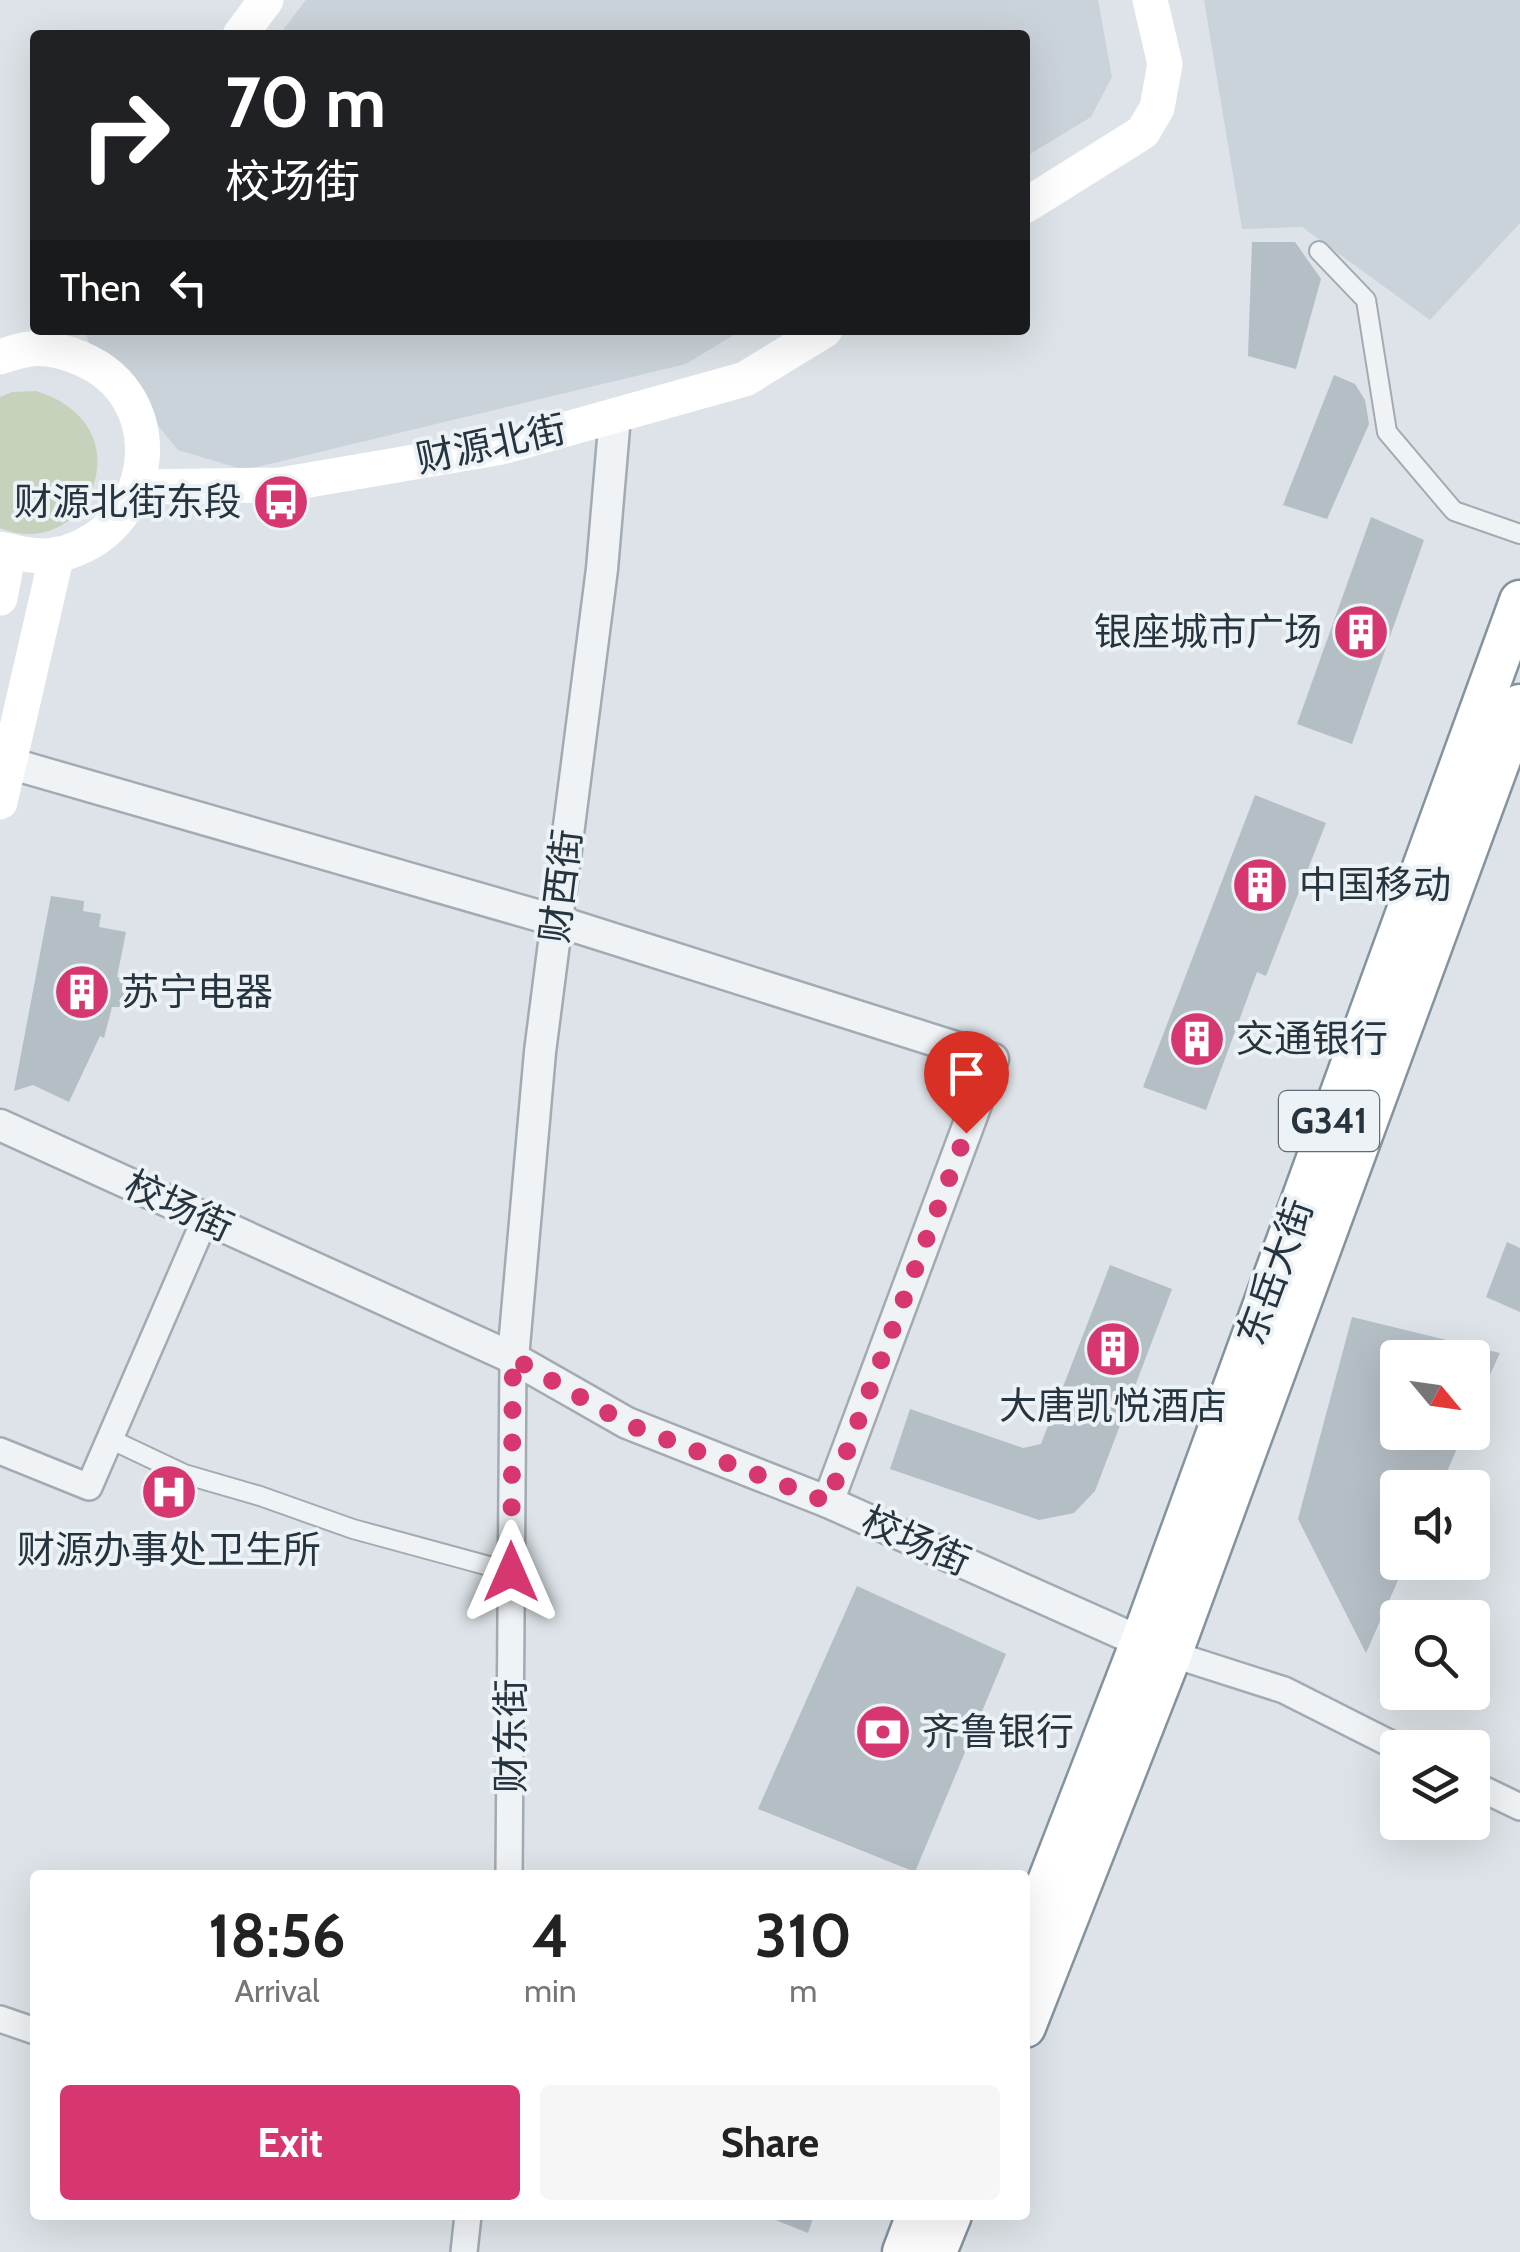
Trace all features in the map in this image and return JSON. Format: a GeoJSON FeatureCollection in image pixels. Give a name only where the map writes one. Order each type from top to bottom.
{"type":"FeatureCollection","features":[{"type":"Feature","properties":{"kind":"highway","name":"东岳大街"},"geometry":{"type":"LineString","coordinates":[[1030,2012],[1520,601]]}},
{"type":"Feature","properties":{"kind":"highway","name":"东岳大街"},"geometry":{"type":"LineString","coordinates":[[1030,1930],[1156,1648],[1520,704]]}},
{"type":"Feature","properties":{"kind":"highway"},"geometry":{"type":"LineString","coordinates":[[902,2252],[915,2220]]}},
{"type":"Feature","properties":{"kind":"highway"},"geometry":{"type":"LineString","coordinates":[[936,2252],[948,2220]]}},
{"type":"Feature","properties":{"kind":"main road"},"geometry":{"type":"LineString","coordinates":[[244,30],[266,0]]}},
{"type":"Feature","properties":{"kind":"main road"},"geometry":{"type":"LineString","coordinates":[[1030,203],[1144,132],[1157,108],[1165,64],[1150,0]]}},
{"type":"Feature","properties":{"kind":"main road"},"geometry":{"type":"LineString","coordinates":[[6,356],[30,326]]}},
{"type":"Feature","properties":{"kind":"main road","name":"财源北街"},"geometry":{"type":"LineString","coordinates":[[138,487],[280,485],[502,447],[745,379],[817,335]]}},
{"type":"Feature","properties":{"kind":"main road"},"geometry":{"type":"LineString","coordinates":[[0,598],[5,550],[32,556],[57,554],[97,540],[122,516],[138,487],[144,454],[138,420],[122,389],[97,365],[64,351],[30,349],[6,356]]}},
{"type":"Feature","properties":{"kind":"main road"},"geometry":{"type":"LineString","coordinates":[[0,802],[57,554]]}},
{"type":"Feature","properties":{"kind":"street"},"geometry":{"type":"LineString","coordinates":[[1320,251],[1366,300],[1387,432],[1454,511],[1520,534]]}},
{"type":"Feature","properties":{"kind":"street","name":"财西街"},"geometry":{"type":"LineString","coordinates":[[513,1358],[540,1052],[602,569],[615,416]]}},
{"type":"Feature","properties":{"kind":"street"},"geometry":{"type":"LineString","coordinates":[[9,763],[557,921],[993,1059],[828,1502]]}},
{"type":"Feature","properties":{"kind":"street","name":"校场街"},"geometry":{"type":"LineString","coordinates":[[0,1125],[513,1358],[627,1424],[828,1502],[1156,1648],[1284,1690],[1380,1738]]}},
{"type":"Feature","properties":{"kind":"street"},"geometry":{"type":"LineString","coordinates":[[0,1451],[89,1487],[206,1218]]}},
{"type":"Feature","properties":{"kind":"street","name":"财东街"},"geometry":{"type":"LineString","coordinates":[[509,1870],[513,1358]]}},
{"type":"Feature","properties":{"kind":"street"},"geometry":{"type":"LineString","coordinates":[[110,1438],[184,1474],[353,1529],[511,1572]]}},
{"type":"Feature","properties":{"kind":"street"},"geometry":{"type":"LineString","coordinates":[[1490,1793],[1520,1808]]}},
{"type":"Feature","properties":{"kind":"street"},"geometry":{"type":"LineString","coordinates":[[0,2020],[30,2029]]}},
{"type":"Feature","properties":{"kind":"street"},"geometry":{"type":"LineString","coordinates":[[464,2252],[467,2220]]}},
{"type":"Feature","properties":{"kind":"shaded area"},"geometry":{"type":"Polygon","coordinates":[[[306,0],[1098,0],[1112,77],[1091,117],[1030,154],[1030,30],[283,30],[306,0]]]}},
{"type":"Feature","properties":{"kind":"shaded area"},"geometry":{"type":"Polygon","coordinates":[[[1204,0],[1520,0],[1520,223],[1430,320],[1302,227],[1242,229],[1204,0]]]}},
{"type":"Feature","properties":{"kind":"shaded area"},"geometry":{"type":"Polygon","coordinates":[[[86,335],[734,335],[686,364],[245,470],[178,450],[86,335]]]}},
{"type":"Feature","properties":{"kind":"green space"},"geometry":{"type":"Polygon","coordinates":[[[36,391],[71,408],[91,432],[97,459],[93,486],[79,510],[58,527],[31,534],[0,528],[0,397],[36,391]]]}},
{"type":"Feature","properties":{"kind":"building"},"geometry":{"type":"Polygon","coordinates":[[[1252,242],[1295,242],[1321,279],[1296,369],[1248,356],[1252,242]]]}},
{"type":"Feature","properties":{"kind":"building"},"geometry":{"type":"Polygon","coordinates":[[[1334,375],[1355,384],[1365,400],[1369,424],[1327,519],[1283,505],[1334,375]]]}},
{"type":"Feature","properties":{"kind":"building","name":"银座城市广场"},"geometry":{"type":"Polygon","coordinates":[[[1371,517],[1424,540],[1352,744],[1297,724],[1371,517]]]}},
{"type":"Feature","properties":{"kind":"building"},"geometry":{"type":"Polygon","coordinates":[[[1255,795],[1326,823],[1266,976],[1257,972],[1206,1110],[1143,1087],[1255,795]]]}},
{"type":"Feature","properties":{"kind":"building","name":"苏宁电器"},"geometry":{"type":"Polygon","coordinates":[[[51,896],[84,901],[83,911],[101,914],[99,927],[126,932],[117,977],[134,980],[128,1007],[112,1007],[104,1038],[100,1036],[69,1102],[33,1085],[14,1091],[51,896]]]}},
{"type":"Feature","properties":{"kind":"building"},"geometry":{"type":"Polygon","coordinates":[[[1507,1242],[1520,1248],[1520,1312],[1486,1297],[1507,1242]]]}},
{"type":"Feature","properties":{"kind":"building","name":"大唐凯悦酒店"},"geometry":{"type":"Polygon","coordinates":[[[1110,1265],[1172,1289],[1095,1491],[1074,1513],[1039,1520],[890,1469],[910,1409],[1023,1448],[1041,1444],[1110,1265]]]}},
{"type":"Feature","properties":{"kind":"building"},"geometry":{"type":"Polygon","coordinates":[[[1352,1317],[1447,1340],[1380,1340],[1380,1450],[1456,1450],[1448,1470],[1380,1470],[1380,1580],[1398,1580],[1389,1600],[1380,1600],[1380,1621],[1366,1653],[1298,1519],[1352,1317]]]}},
{"type":"Feature","properties":{"kind":"building"},"geometry":{"type":"Polygon","coordinates":[[[1490,1351],[1500,1353],[1490,1375],[1490,1351]]]}},
{"type":"Feature","properties":{"kind":"building","name":"齐鲁银行"},"geometry":{"type":"Polygon","coordinates":[[[857,1586],[1006,1654],[916,1870],[758,1809],[857,1586]]]}},
{"type":"Feature","properties":{"kind":"building"},"geometry":{"type":"Polygon","coordinates":[[[776,2220],[812,2220],[808,2233],[776,2220]]]}},
{"type":"Feature","properties":{"kind":"place","name":"财源北街东段"},"geometry":{"type":"Point","coordinates":[281,502]}},
{"type":"Feature","properties":{"kind":"place","name":"银座城市广场"},"geometry":{"type":"Point","coordinates":[1361,632]}},
{"type":"Feature","properties":{"kind":"place","name":"中国移动"},"geometry":{"type":"Point","coordinates":[1260,885]}},
{"type":"Feature","properties":{"kind":"place","name":"苏宁电器"},"geometry":{"type":"Point","coordinates":[82,992]}},
{"type":"Feature","properties":{"kind":"place","name":"交通银行"},"geometry":{"type":"Point","coordinates":[1197,1039]}},
{"type":"Feature","properties":{"kind":"place","name":"大唐凯悦酒店"},"geometry":{"type":"Point","coordinates":[1113,1349]}},
{"type":"Feature","properties":{"kind":"place","name":"财源办事处卫生所"},"geometry":{"type":"Point","coordinates":[169,1492]}},
{"type":"Feature","properties":{"kind":"place","name":"齐鲁银行"},"geometry":{"type":"Point","coordinates":[883,1732]}},
{"type":"Feature","properties":{"kind":"route"},"geometry":{"type":"LineString","coordinates":[[511,1572],[513,1358],[627,1424],[828,1502],[966,1133]]}}]}
